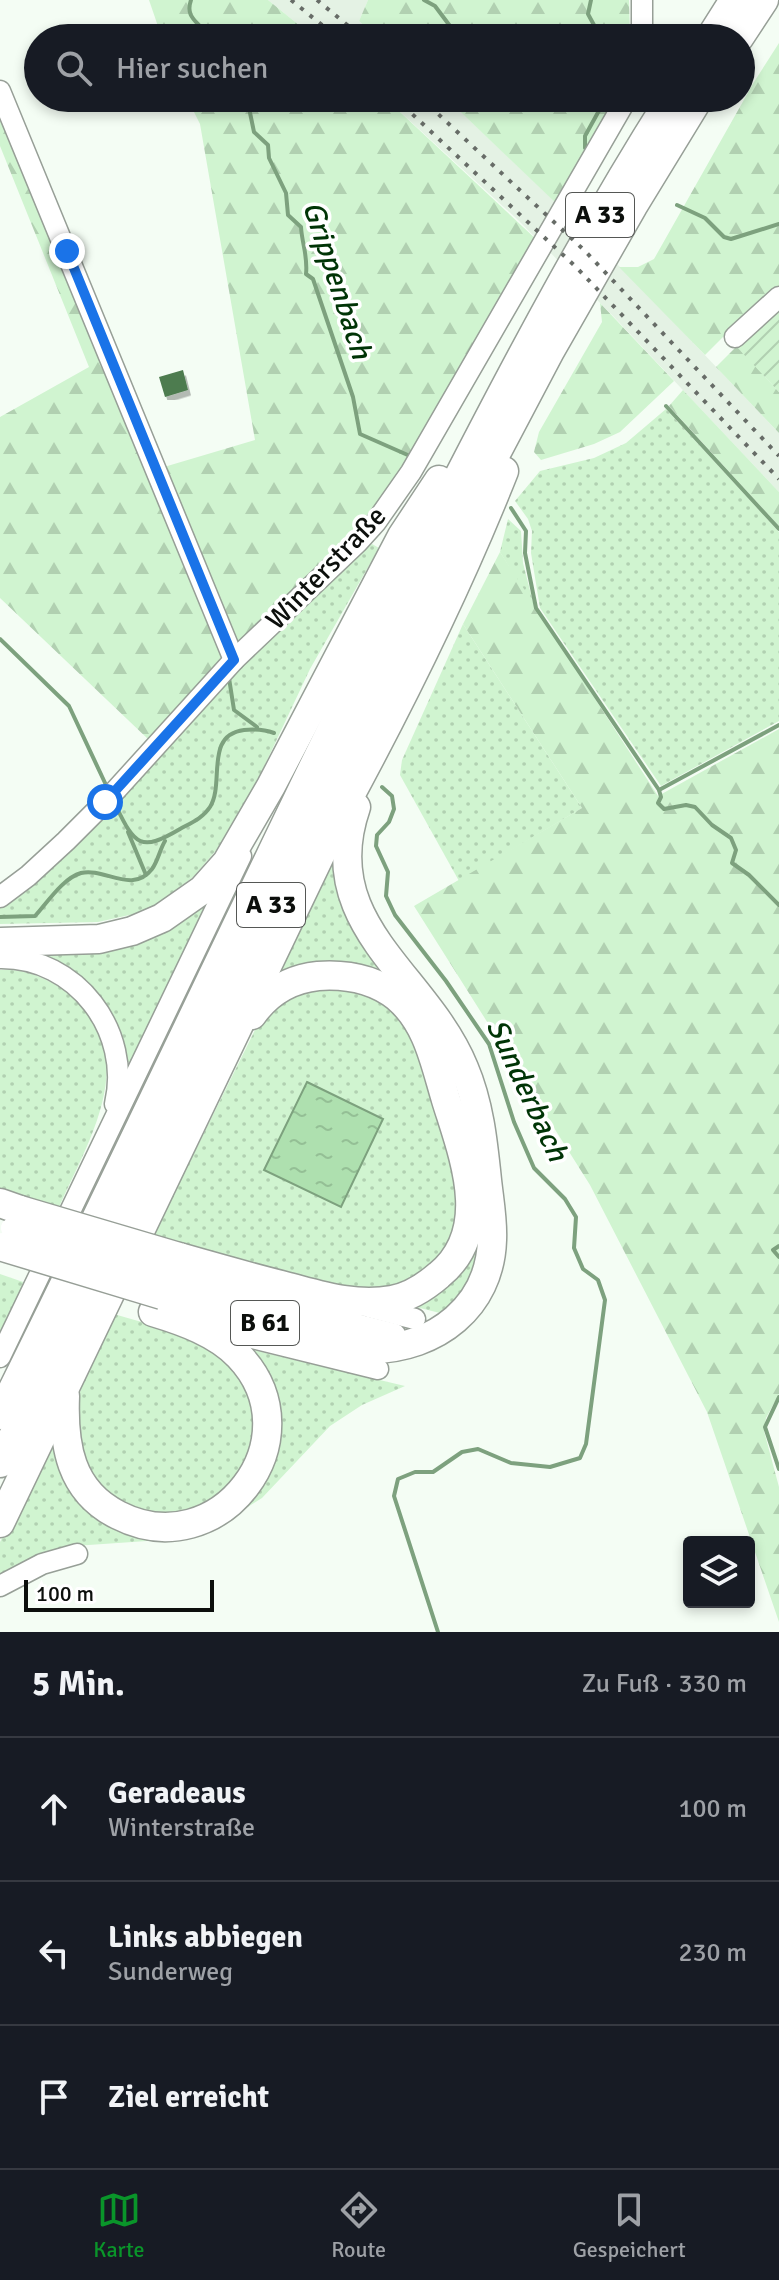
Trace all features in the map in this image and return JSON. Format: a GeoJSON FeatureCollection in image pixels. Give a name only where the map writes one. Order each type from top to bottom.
{"type":"FeatureCollection","features":[{"type":"Feature","properties":{"kind":"highway"},"geometry":{"type":"LineString","coordinates":[[719,24],[734,0]]}},
{"type":"Feature","properties":{"kind":"highway"},"geometry":{"type":"LineString","coordinates":[[748,24],[764,0]]}},
{"type":"Feature","properties":{"kind":"highway","name":"A 33"},"geometry":{"type":"LineString","coordinates":[[0,1463],[451,539],[612,194],[662,112]]}},
{"type":"Feature","properties":{"kind":"highway","name":"A 33"},"geometry":{"type":"LineString","coordinates":[[0,1415],[344,700],[541,343],[633,206],[690,112]]}},
{"type":"Feature","properties":{"kind":"highway"},"geometry":{"type":"LineString","coordinates":[[0,1523],[339,816],[469,557],[531,406],[541,343]]}},
{"type":"Feature","properties":{"kind":"highway"},"geometry":{"type":"LineString","coordinates":[[0,942],[99,939],[132,931],[162,918],[202,890],[227,862],[271,786],[402,536],[541,343]]}},
{"type":"Feature","properties":{"kind":"highway","name":"B 61"},"geometry":{"type":"LineString","coordinates":[[166,1291],[373,1359],[440,1333],[460,1317],[480,1290],[492,1240],[484,1146],[476,1103],[463,1066],[444,1030],[372,937],[360,917],[352,889],[348,856],[349,825],[373,753]]}},
{"type":"Feature","properties":{"kind":"highway"},"geometry":{"type":"LineString","coordinates":[[5,1232],[166,1291],[380,1302],[415,1293],[446,1270],[463,1243],[470,1214],[470,1188],[425,1032],[397,997],[363,978],[332,975],[290,982],[271,993],[259,1005],[229,1048]]}},
{"type":"Feature","properties":{"kind":"highway"},"geometry":{"type":"LineString","coordinates":[[5,1232],[166,1291],[236,1354],[257,1383],[264,1402],[267,1421],[265,1446],[258,1467],[238,1496],[206,1520],[184,1526],[142,1525],[110,1511],[88,1492],[77,1477],[68,1455],[64,1422],[65,1388]]}},
{"type":"Feature","properties":{"kind":"street"},"geometry":{"type":"LineString","coordinates":[[642,0],[642,24]]}},
{"type":"Feature","properties":{"kind":"street"},"geometry":{"type":"LineString","coordinates":[[0,91],[234,660]]}},
{"type":"Feature","properties":{"kind":"street","name":"Winterstraße"},"geometry":{"type":"LineString","coordinates":[[0,897],[28,876],[105,802],[234,660],[357,543],[393,499],[619,112]]}},
{"type":"Feature","properties":{"kind":"street"},"geometry":{"type":"LineString","coordinates":[[735,337],[779,297]]}},
{"type":"Feature","properties":{"kind":"street"},"geometry":{"type":"LineString","coordinates":[[0,1357],[219,903],[271,786]]}},
{"type":"Feature","properties":{"kind":"street"},"geometry":{"type":"LineString","coordinates":[[0,958],[43,966],[59,974],[92,1002],[105,1019],[118,1060],[118,1090],[102,1146]]}},
{"type":"Feature","properties":{"kind":"street","name":"B 61"},"geometry":{"type":"LineString","coordinates":[[166,1291],[395,1334]]}},
{"type":"Feature","properties":{"kind":"street"},"geometry":{"type":"LineString","coordinates":[[337,1299],[415,1319]]}},
{"type":"Feature","properties":{"kind":"street"},"geometry":{"type":"LineString","coordinates":[[0,1586],[42,1564],[77,1554]]}},
{"type":"Feature","properties":{"kind":"shaded area"},"geometry":{"type":"Polygon","coordinates":[[[268,0],[368,0],[359,21],[362,24],[298,24],[268,0]]]}},
{"type":"Feature","properties":{"kind":"shaded area"},"geometry":{"type":"Polygon","coordinates":[[[400,112],[461,112],[642,289],[779,433],[779,492],[614,317],[518,220],[400,112]]]}},
{"type":"Feature","properties":{"kind":"green space"},"geometry":{"type":"Polygon","coordinates":[[[149,0],[268,0],[298,24],[157,24],[149,0]]]}},
{"type":"Feature","properties":{"kind":"green space"},"geometry":{"type":"Polygon","coordinates":[[[368,0],[629,0],[630,24],[362,24],[359,21],[368,0]]]}},
{"type":"Feature","properties":{"kind":"green space"},"geometry":{"type":"Polygon","coordinates":[[[779,43],[779,306],[737,346],[779,392],[779,433],[716,367],[736,347],[725,335],[705,355],[619,267],[638,267],[654,259],[737,112],[755,112],[755,80],[779,43]]]}},
{"type":"Feature","properties":{"kind":"green space"},"geometry":{"type":"Polygon","coordinates":[[[0,102],[226,654],[149,740],[0,598],[0,417],[89,367],[0,146],[0,102]]]}},
{"type":"Feature","properties":{"kind":"green space"},"geometry":{"type":"Polygon","coordinates":[[[194,112],[400,112],[538,241],[415,449],[374,508],[241,643],[236,642],[164,467],[255,440],[200,124],[194,112]]]}},
{"type":"Feature","properties":{"kind":"green space"},"geometry":{"type":"Polygon","coordinates":[[[461,112],[610,112],[560,207],[461,112]]]}},
{"type":"Feature","properties":{"kind":"green space"},"geometry":{"type":"Polygon","coordinates":[[[600,303],[674,381],[620,432],[594,444],[541,460],[534,452],[539,432],[602,322],[600,303]]]}},
{"type":"Feature","properties":{"kind":"green space"},"geometry":{"type":"Polygon","coordinates":[[[779,306],[779,392],[736,346],[779,306]]]}},
{"type":"Feature","properties":{"kind":"green space"},"geometry":{"type":"Polygon","coordinates":[[[683,390],[779,492],[779,526],[669,406],[683,390]]]}},
{"type":"Feature","properties":{"kind":"green space"},"geometry":{"type":"Polygon","coordinates":[[[666,409],[779,532],[779,721],[661,786],[540,608],[531,553],[532,531],[528,519],[515,501],[540,471],[594,458],[626,443],[666,409]]]}},
{"type":"Feature","properties":{"kind":"green space"},"geometry":{"type":"Polygon","coordinates":[[[508,519],[521,531],[523,563],[535,610],[500,552],[508,519]]]}},
{"type":"Feature","properties":{"kind":"green space"},"geometry":{"type":"Polygon","coordinates":[[[372,544],[379,548],[310,669],[246,805],[225,840],[194,876],[152,910],[98,922],[0,924],[0,907],[75,846],[249,660],[360,549],[372,544]]]}},
{"type":"Feature","properties":{"kind":"green space"},"geometry":{"type":"Polygon","coordinates":[[[500,552],[658,796],[779,729],[779,1394],[766,1418],[764,1431],[779,1487],[779,1622],[755,1552],[755,1536],[750,1536],[707,1412],[590,1185],[414,906],[582,808],[463,624],[500,552]]]}},
{"type":"Feature","properties":{"kind":"green space"},"geometry":{"type":"Polygon","coordinates":[[[463,624],[582,808],[459,881],[400,775],[402,760],[463,624]]]}},
{"type":"Feature","properties":{"kind":"green space"},"geometry":{"type":"Polygon","coordinates":[[[334,850],[379,962],[374,975],[273,985],[334,850]]]}},
{"type":"Feature","properties":{"kind":"green space"},"geometry":{"type":"Polygon","coordinates":[[[213,892],[131,1062],[128,1062],[113,1014],[93,988],[67,966],[52,958],[21,954],[213,892]]]}},
{"type":"Feature","properties":{"kind":"green space"},"geometry":{"type":"Polygon","coordinates":[[[0,970],[28,973],[45,979],[69,994],[91,1017],[103,1043],[107,1070],[103,1098],[84,1154],[59,1207],[0,1188],[0,970]]]}},
{"type":"Feature","properties":{"kind":"green space"},"geometry":{"type":"Polygon","coordinates":[[[309,987],[376,994],[415,1035],[461,1186],[461,1204],[447,1251],[411,1283],[363,1292],[152,1238],[258,1024],[270,1010],[309,987]]]}},
{"type":"Feature","properties":{"kind":"green space"},"geometry":{"type":"Polygon","coordinates":[[[456,1071],[480,1263],[448,1315],[412,1306],[462,1262],[456,1071]]]}},
{"type":"Feature","properties":{"kind":"green space"},"geometry":{"type":"Polygon","coordinates":[[[0,1274],[26,1283],[0,1337],[0,1274]]]}},
{"type":"Feature","properties":{"kind":"green space"},"geometry":{"type":"Polygon","coordinates":[[[114,1314],[200,1342],[231,1366],[244,1386],[252,1408],[254,1431],[249,1453],[240,1474],[224,1492],[203,1507],[170,1514],[133,1508],[110,1496],[94,1481],[77,1440],[76,1408],[86,1376],[114,1314]]]}},
{"type":"Feature","properties":{"kind":"green space"},"geometry":{"type":"Polygon","coordinates":[[[244,1348],[405,1386],[362,1405],[330,1426],[262,1498],[214,1528],[176,1539],[74,1546],[0,1577],[0,1542],[54,1433],[62,1458],[166,1534],[264,1470],[244,1348]]]}},
{"type":"Feature","properties":{"kind":"water"},"geometry":{"type":"Polygon","coordinates":[[[307,1082],[383,1119],[341,1207],[264,1170],[307,1082]]]}},
{"type":"Feature","properties":{"kind":"building"},"geometry":{"type":"Polygon","coordinates":[[[183,370],[188,390],[165,397],[159,377],[183,370]]]}},
{"type":"Feature","properties":{"kind":"waterway","name":"Grippenbach"},"geometry":{"type":"LineString","coordinates":[[191,0],[190,12],[198,24]]}},
{"type":"Feature","properties":{"kind":"waterway"},"geometry":{"type":"LineString","coordinates":[[424,0],[435,6],[448,24]]}},
{"type":"Feature","properties":{"kind":"waterway"},"geometry":{"type":"LineString","coordinates":[[591,0],[588,14],[593,24]]}},
{"type":"Feature","properties":{"kind":"waterway","name":"Grippenbach"},"geometry":{"type":"LineString","coordinates":[[250,112],[254,132],[268,145],[269,158],[286,193],[288,215],[301,227],[306,274],[313,279],[353,397],[360,434],[410,456]]}},
{"type":"Feature","properties":{"kind":"waterway"},"geometry":{"type":"LineString","coordinates":[[591,151],[585,148],[585,136],[598,112]]}},
{"type":"Feature","properties":{"kind":"waterway"},"geometry":{"type":"LineString","coordinates":[[677,205],[705,218],[724,237],[731,239],[779,224]]}},
{"type":"Feature","properties":{"kind":"waterway","name":"Grippenbach"},"geometry":{"type":"LineString","coordinates":[[666,406],[779,529]]}},
{"type":"Feature","properties":{"kind":"waterway","name":"Grippenbach"},"geometry":{"type":"LineString","coordinates":[[511,508],[526,531],[525,553],[536,608],[659,790],[661,797],[658,803],[664,809],[686,805],[695,807],[712,825],[731,838],[736,850],[732,863],[779,905]]}},
{"type":"Feature","properties":{"kind":"waterway","name":"Sunderbach"},"geometry":{"type":"LineString","coordinates":[[0,639],[69,706],[106,785]]}},
{"type":"Feature","properties":{"kind":"waterway","name":"Sunderbach"},"geometry":{"type":"LineString","coordinates":[[229,678],[234,710],[257,727]]}},
{"type":"Feature","properties":{"kind":"waterway","name":"Grippenbach"},"geometry":{"type":"LineString","coordinates":[[659,790],[779,725]]}},
{"type":"Feature","properties":{"kind":"waterway","name":"Sunderbach"},"geometry":{"type":"LineString","coordinates":[[116,806],[129,830],[140,841],[156,841],[167,836],[196,820],[210,807],[224,741],[244,730],[274,733]]}},
{"type":"Feature","properties":{"kind":"waterway","name":"Sunderbach"},"geometry":{"type":"LineString","coordinates":[[382,787],[392,796],[394,809],[389,822],[377,835],[376,846],[388,872],[386,896],[395,915],[489,1044],[514,1122],[534,1168],[565,1199],[576,1217],[574,1248],[583,1269],[598,1280],[605,1300],[586,1444],[580,1458],[550,1467],[511,1463],[478,1449],[462,1452],[433,1472],[415,1472],[398,1479],[394,1496],[438,1632]]}},
{"type":"Feature","properties":{"kind":"waterway"},"geometry":{"type":"LineString","coordinates":[[128,832],[146,875]]}},
{"type":"Feature","properties":{"kind":"waterway"},"geometry":{"type":"LineString","coordinates":[[0,917],[35,916],[62,885],[81,873],[136,880],[152,869],[165,841]]}},
{"type":"Feature","properties":{"kind":"waterway","name":"Grippenbach"},"geometry":{"type":"LineString","coordinates":[[779,1246],[773,1250],[779,1257]]}},
{"type":"Feature","properties":{"kind":"waterway","name":"Grippenbach"},"geometry":{"type":"LineString","coordinates":[[779,1397],[765,1427],[779,1469]]}},
{"type":"Feature","properties":{"kind":"railway"},"geometry":{"type":"LineString","coordinates":[[291,0],[321,24]]}},
{"type":"Feature","properties":{"kind":"railway"},"geometry":{"type":"LineString","coordinates":[[317,0],[346,24]]}},
{"type":"Feature","properties":{"kind":"railway"},"geometry":{"type":"LineString","coordinates":[[410,112],[576,267],[779,479]]}},
{"type":"Feature","properties":{"kind":"railway"},"geometry":{"type":"LineString","coordinates":[[436,112],[585,251],[779,456]]}},
{"type":"Feature","properties":{"kind":"route"},"geometry":{"type":"LineString","coordinates":[[67,251],[234,660],[105,802]]}}]}
